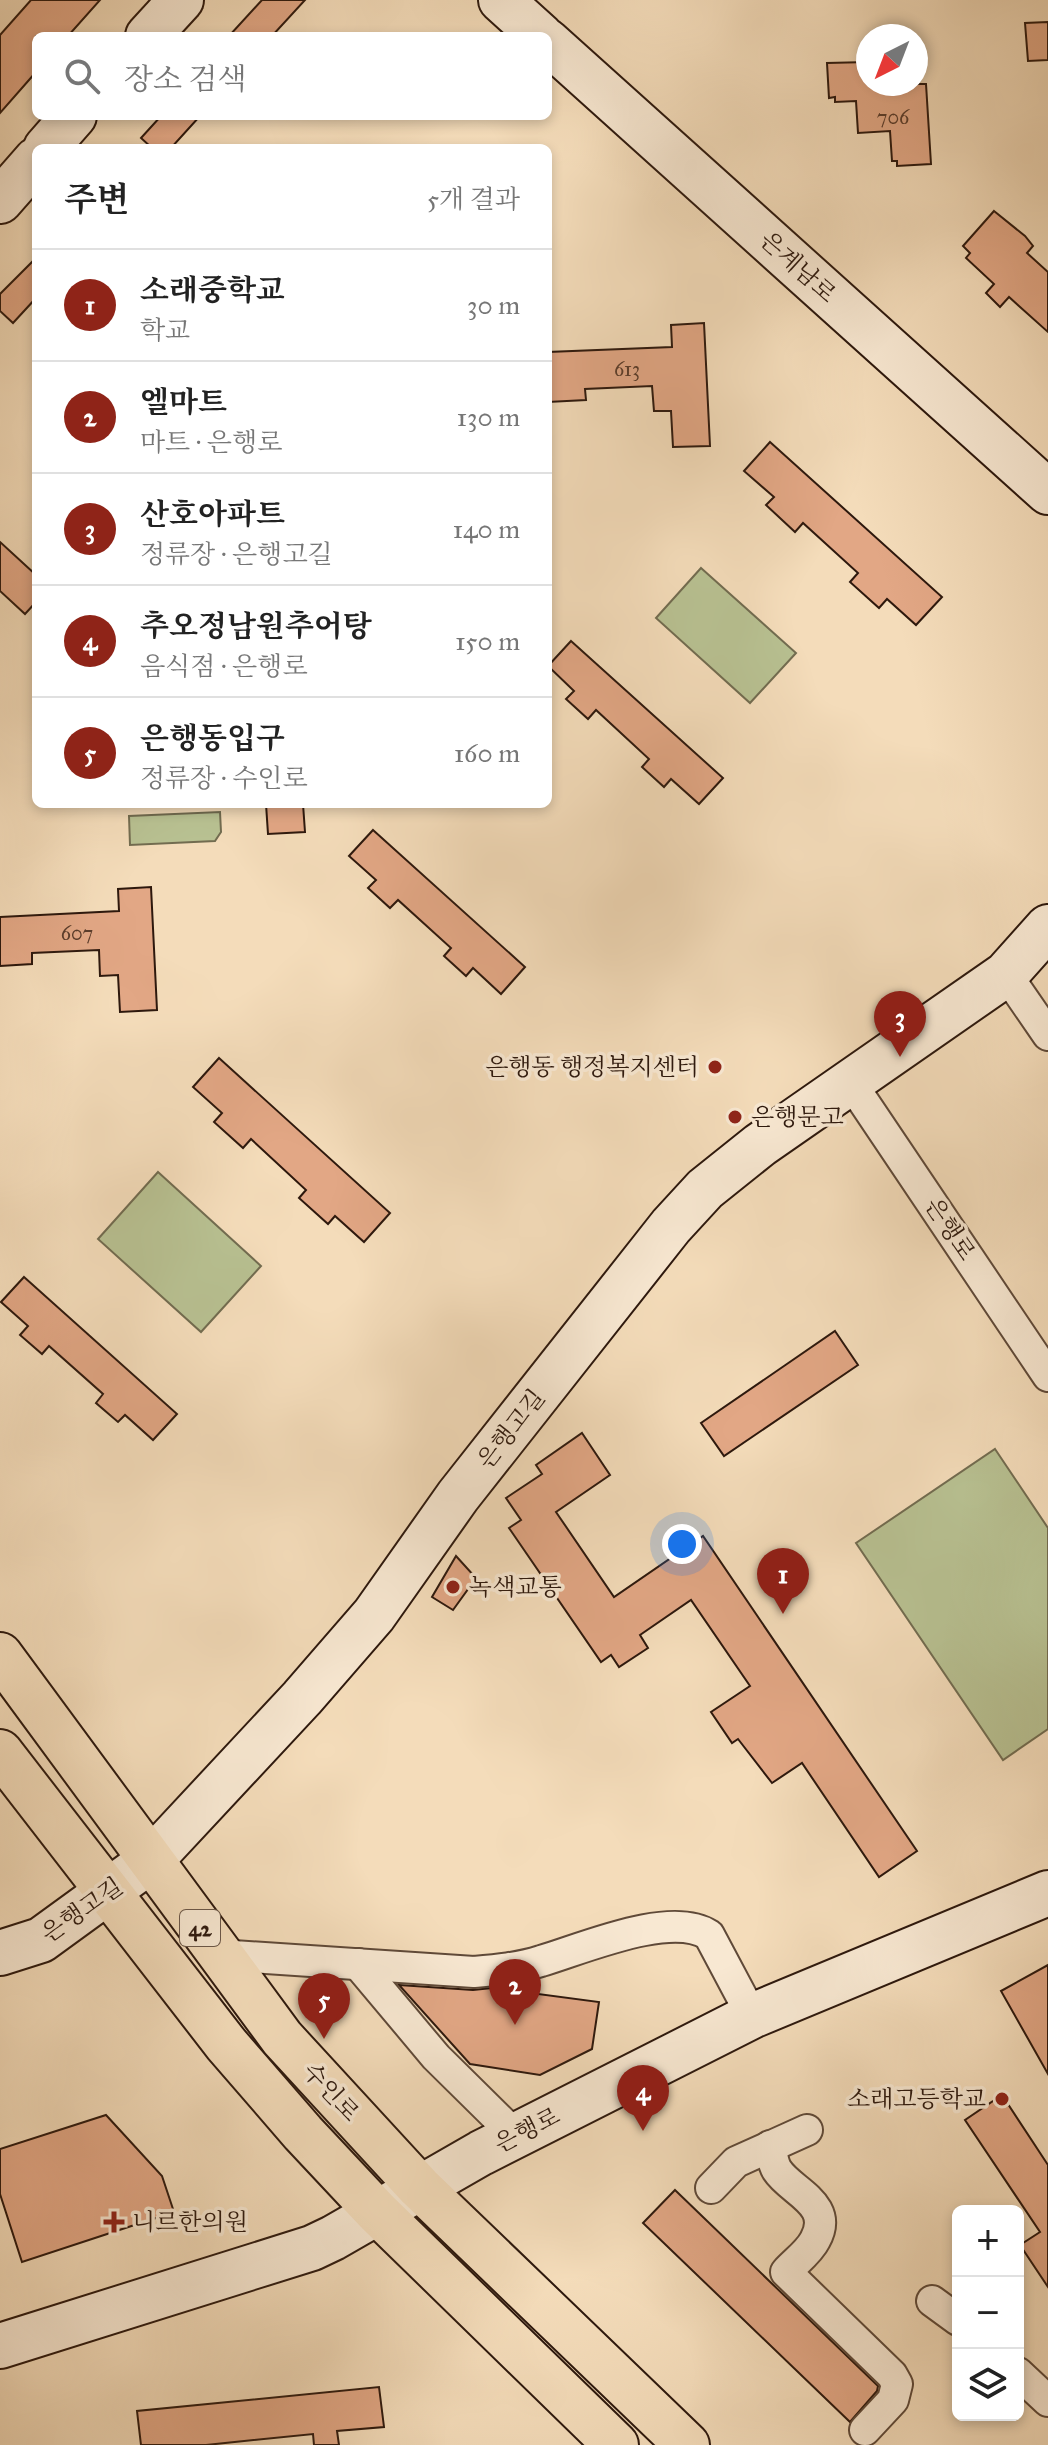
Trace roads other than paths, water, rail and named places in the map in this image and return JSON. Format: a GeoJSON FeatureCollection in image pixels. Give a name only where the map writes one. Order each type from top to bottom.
{"type":"FeatureCollection","features":[{"type":"Feature","properties":{"kind":"main road","name":"수인로"},"geometry":{"type":"LineString","coordinates":[[0,1655],[282,2038],[419,2187],[687,2445]]}},
{"type":"Feature","properties":{"kind":"main road","name":"수인로"},"geometry":{"type":"LineString","coordinates":[[0,1752],[226,2044],[303,2133],[377,2212],[616,2445]]}},
{"type":"Feature","properties":{"kind":"street"},"geometry":{"type":"LineString","coordinates":[[152,32],[181,0]]}},
{"type":"Feature","properties":{"kind":"street"},"geometry":{"type":"LineString","coordinates":[[501,0],[537,32]]}},
{"type":"Feature","properties":{"kind":"street","name":"은계남로"},"geometry":{"type":"LineString","coordinates":[[552,46],[1048,492]]}},
{"type":"Feature","properties":{"kind":"street"},"geometry":{"type":"LineString","coordinates":[[50,144],[70,120]]}},
{"type":"Feature","properties":{"kind":"street"},"geometry":{"type":"LineString","coordinates":[[0,201],[32,165]]}},
{"type":"Feature","properties":{"kind":"street","name":"은행고길"},"geometry":{"type":"LineString","coordinates":[[0,1953],[41,1940],[151,1860],[302,1698],[374,1615],[458,1496],[679,1217],[705,1189],[760,1145],[1006,974],[1048,927]]}},
{"type":"Feature","properties":{"kind":"street"},"geometry":{"type":"LineString","coordinates":[[1006,974],[1048,1035]]}},
{"type":"Feature","properties":{"kind":"street","name":"은행로"},"geometry":{"type":"LineString","coordinates":[[851,1083],[1048,1376]]}},
{"type":"Feature","properties":{"kind":"street","name":"은행로"},"geometry":{"type":"LineString","coordinates":[[0,2346],[312,2248],[515,2135],[752,2016],[1048,1893]]}},
{"type":"Feature","properties":{"kind":"street"},"geometry":{"type":"LineString","coordinates":[[219,1955],[474,1972],[508,1969],[618,1935],[698,1927],[709,1935],[752,2016]]}},
{"type":"Feature","properties":{"kind":"street"},"geometry":{"type":"LineString","coordinates":[[358,1964],[436,2057],[515,2135]]}},
{"type":"Feature","properties":{"kind":"street"},"geometry":{"type":"LineString","coordinates":[[711,2188],[736,2162],[807,2130]]}},
{"type":"Feature","properties":{"kind":"street"},"geometry":{"type":"LineString","coordinates":[[770,2146],[777,2171],[811,2201],[818,2216],[819,2231],[814,2243],[786,2272],[892,2375],[897,2384],[893,2400],[865,2430]]}},
{"type":"Feature","properties":{"kind":"street"},"geometry":{"type":"LineString","coordinates":[[932,2301],[952,2316]]}},
{"type":"Feature","properties":{"kind":"street"},"geometry":{"type":"LineString","coordinates":[[1024,2379],[1048,2401]]}},
{"type":"Feature","properties":{"kind":"place","name":"산호아파트"},"geometry":{"type":"Point","coordinates":[900,1057]}},
{"type":"Feature","properties":{"kind":"place","name":"은행동 행정복지센터"},"geometry":{"type":"Point","coordinates":[715,1067]}},
{"type":"Feature","properties":{"kind":"place","name":"은행문고"},"geometry":{"type":"Point","coordinates":[735,1117]}},
{"type":"Feature","properties":{"kind":"place","name":"녹색교통"},"geometry":{"type":"Point","coordinates":[453,1587]}},
{"type":"Feature","properties":{"kind":"place","name":"소래중학교"},"geometry":{"type":"Point","coordinates":[783,1614]}},
{"type":"Feature","properties":{"kind":"place","name":"엘마트"},"geometry":{"type":"Point","coordinates":[515,2025]}},
{"type":"Feature","properties":{"kind":"place","name":"은행동입구"},"geometry":{"type":"Point","coordinates":[324,2039]}},
{"type":"Feature","properties":{"kind":"place","name":"소래고등학교"},"geometry":{"type":"Point","coordinates":[1002,2099]}},
{"type":"Feature","properties":{"kind":"place","name":"추오정남원추어탕"},"geometry":{"type":"Point","coordinates":[643,2131]}},
{"type":"Feature","properties":{"kind":"place","name":"니르한의원"},"geometry":{"type":"Point","coordinates":[114,2222]}}]}
